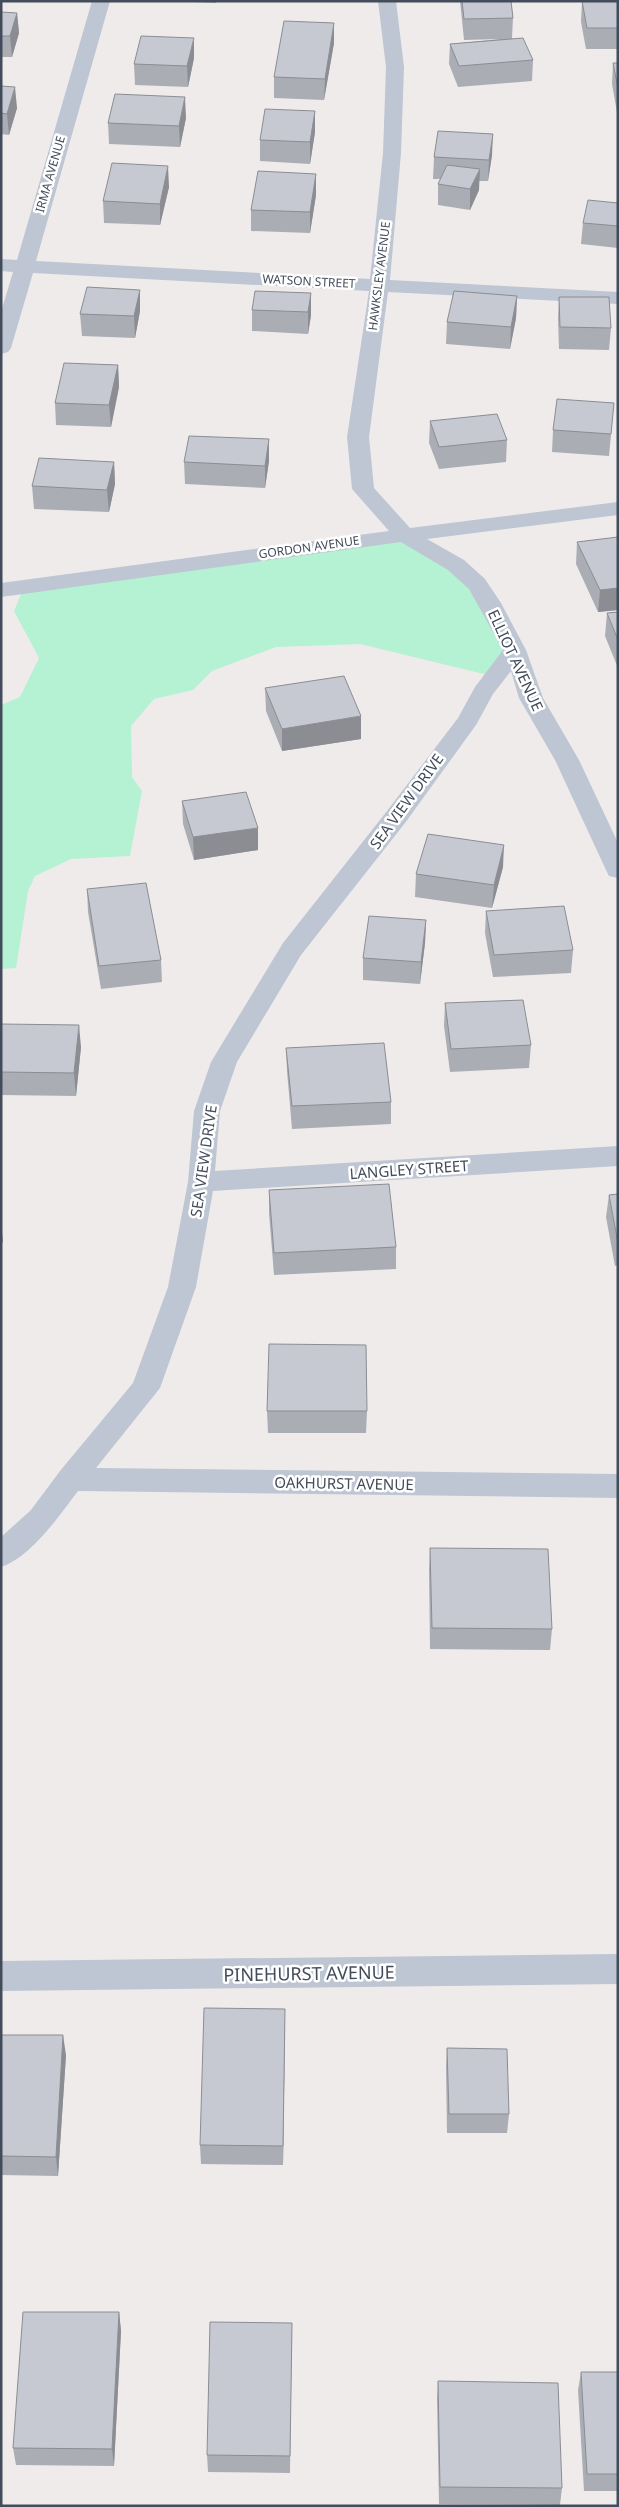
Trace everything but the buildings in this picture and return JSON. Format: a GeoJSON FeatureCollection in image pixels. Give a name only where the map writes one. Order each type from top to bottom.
{"type":"FeatureCollection","features":[{"type":"Feature","properties":{"kind":"street","name":"IRMA AVENUE"},"geometry":{"type":"LineString","coordinates":[[1,348],[100,1]]}},
{"type":"Feature","properties":{"kind":"street","name":"HAWKSLEY AVENUE"},"geometry":{"type":"LineString","coordinates":[[387,1],[395,67],[384,251],[358,437],[363,489],[405,535]]}},
{"type":"Feature","properties":{"kind":"street","name":"WATSON STREET"},"geometry":{"type":"LineString","coordinates":[[1,264],[618,298]]}},
{"type":"Feature","properties":{"kind":"street","name":"GORDON AVENUE"},"geometry":{"type":"LineString","coordinates":[[1,590],[618,508]]}},
{"type":"Feature","properties":{"kind":"street","name":"ELLIOT AVENUE"},"geometry":{"type":"LineString","coordinates":[[405,535],[456,565],[477,584],[490,604],[515,650],[531,698],[567,760],[618,870]]}},
{"type":"Feature","properties":{"kind":"street","name":"SEA VIEW DRIVE"},"geometry":{"type":"LineString","coordinates":[[1,1555],[41,1518],[70,1479],[146,1388],[182,1286],[201,1182],[208,1111],[224,1062],[292,949],[396,817],[443,751],[468,720],[483,692],[515,650]]}},
{"type":"Feature","properties":{"kind":"street","name":"LANGLEY STREET"},"geometry":{"type":"LineString","coordinates":[[201,1182],[618,1156]]}},
{"type":"Feature","properties":{"kind":"street","name":"OAKHURST AVENUE"},"geometry":{"type":"LineString","coordinates":[[70,1479],[618,1486]]}},
{"type":"Feature","properties":{"kind":"street","name":"PINEHURST AVENUE"},"geometry":{"type":"LineString","coordinates":[[1,1976],[618,1970]]}},
{"type":"Feature","properties":{"kind":"green space"},"geometry":{"type":"Polygon","coordinates":[[[408,532],[461,564],[515,653],[488,675],[360,644],[276,647],[212,671],[193,690],[154,699],[131,726],[132,777],[142,791],[130,856],[71,859],[35,876],[28,891],[16,968],[1,969],[1,705],[20,697],[39,658],[14,611],[25,585],[408,532]]]}}]}
